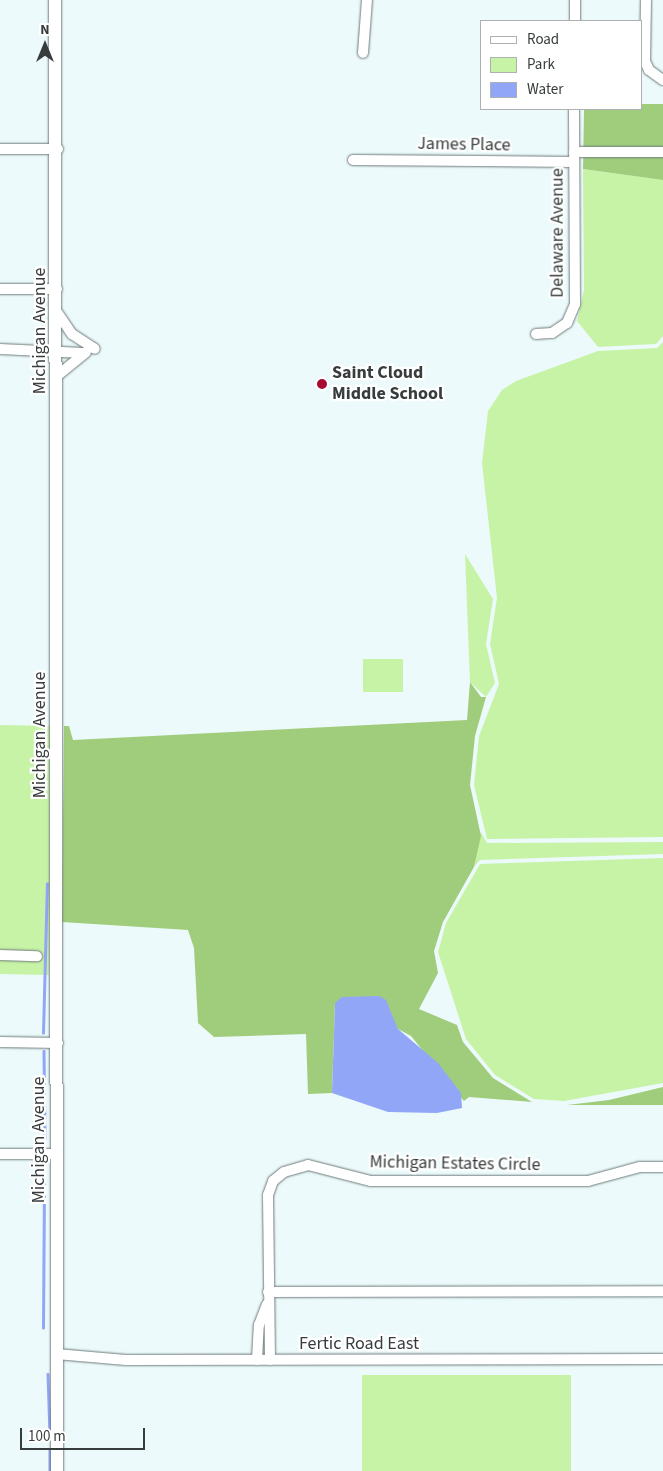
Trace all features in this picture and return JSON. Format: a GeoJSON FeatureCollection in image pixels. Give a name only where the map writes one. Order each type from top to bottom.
{"type":"FeatureCollection","features":[{"type":"Feature","properties":{"kind":"street","name":"Michigan Avenue"},"geometry":{"type":"LineString","coordinates":[[55,0],[58,149],[57,1471]]}},
{"type":"Feature","properties":{"kind":"street"},"geometry":{"type":"LineString","coordinates":[[363,53],[367,0]]}},
{"type":"Feature","properties":{"kind":"street"},"geometry":{"type":"LineString","coordinates":[[575,0],[575,20]]}},
{"type":"Feature","properties":{"kind":"street"},"geometry":{"type":"LineString","coordinates":[[646,0],[645,60],[649,70],[663,80]]}},
{"type":"Feature","properties":{"kind":"street","name":"Delaware Avenue"},"geometry":{"type":"LineString","coordinates":[[536,334],[552,333],[567,323],[575,304],[574,110]]}},
{"type":"Feature","properties":{"kind":"street"},"geometry":{"type":"LineString","coordinates":[[0,149],[58,149]]}},
{"type":"Feature","properties":{"kind":"street","name":"James Place"},"geometry":{"type":"LineString","coordinates":[[353,160],[574,157],[663,152]]}},
{"type":"Feature","properties":{"kind":"street"},"geometry":{"type":"LineString","coordinates":[[0,289],[57,289]]}},
{"type":"Feature","properties":{"kind":"street"},"geometry":{"type":"LineString","coordinates":[[0,349],[58,350],[83,353],[96,349],[72,334],[57,312]]}},
{"type":"Feature","properties":{"kind":"street"},"geometry":{"type":"LineString","coordinates":[[58,375],[83,353]]}},
{"type":"Feature","properties":{"kind":"street"},"geometry":{"type":"LineString","coordinates":[[0,955],[37,956]]}},
{"type":"Feature","properties":{"kind":"street"},"geometry":{"type":"LineString","coordinates":[[0,1042],[58,1042]]}},
{"type":"Feature","properties":{"kind":"street"},"geometry":{"type":"LineString","coordinates":[[0,1154],[56,1154]]}},
{"type":"Feature","properties":{"kind":"street","name":"Michigan Estates Circle"},"geometry":{"type":"LineString","coordinates":[[270,1360],[267,1304],[268,1195],[274,1181],[294,1167],[308,1165],[371,1181],[578,1182],[640,1167],[663,1167]]}},
{"type":"Feature","properties":{"kind":"street"},"geometry":{"type":"LineString","coordinates":[[268,1292],[663,1291]]}},
{"type":"Feature","properties":{"kind":"street","name":"Michigan Estates Circle"},"geometry":{"type":"LineString","coordinates":[[257,1360],[259,1325],[267,1304]]}},
{"type":"Feature","properties":{"kind":"street","name":"Fertic Road East"},"geometry":{"type":"LineString","coordinates":[[56,1354],[126,1360],[663,1359]]}},
{"type":"Feature","properties":{"kind":"green space"},"geometry":{"type":"Polygon","coordinates":[[[643,104],[663,104],[663,180],[583,169],[584,110],[643,110],[643,104]]]}},
{"type":"Feature","properties":{"kind":"green space"},"geometry":{"type":"Polygon","coordinates":[[[583,169],[663,180],[663,336],[656,344],[598,347],[577,321],[584,290],[583,169]]]}},
{"type":"Feature","properties":{"kind":"green space"},"geometry":{"type":"Polygon","coordinates":[[[663,342],[663,837],[487,839],[474,785],[479,736],[499,684],[490,644],[497,598],[482,463],[488,411],[502,390],[516,381],[598,351],[657,348],[663,342]]]}},
{"type":"Feature","properties":{"kind":"green space"},"geometry":{"type":"Polygon","coordinates":[[[465,554],[493,599],[486,644],[495,683],[486,697],[470,682],[465,554]]]}},
{"type":"Feature","properties":{"kind":"green space"},"geometry":{"type":"Polygon","coordinates":[[[363,659],[403,659],[403,692],[363,692],[363,659]]]}},
{"type":"Feature","properties":{"kind":"green space"},"geometry":{"type":"Polygon","coordinates":[[[470,682],[481,697],[486,697],[475,736],[470,785],[481,836],[474,867],[443,922],[434,951],[438,973],[419,1009],[457,1025],[463,1042],[493,1078],[532,1102],[469,1097],[464,1101],[411,1036],[398,1029],[379,996],[335,1003],[332,1093],[308,1094],[306,1034],[214,1037],[198,1023],[194,948],[188,930],[62,922],[64,726],[69,726],[73,740],[467,720],[470,682]]]}},
{"type":"Feature","properties":{"kind":"green space"},"geometry":{"type":"Polygon","coordinates":[[[0,725],[53,726],[49,975],[0,974],[0,725]]]}},
{"type":"Feature","properties":{"kind":"green space"},"geometry":{"type":"Polygon","coordinates":[[[481,832],[487,843],[663,842],[663,854],[480,860],[474,867],[481,832]]]}},
{"type":"Feature","properties":{"kind":"green space"},"geometry":{"type":"Polygon","coordinates":[[[663,858],[663,1083],[564,1101],[534,1099],[495,1075],[466,1039],[438,952],[446,923],[480,864],[663,858]]]}},
{"type":"Feature","properties":{"kind":"green space"},"geometry":{"type":"Polygon","coordinates":[[[663,1087],[663,1105],[567,1105],[609,1100],[663,1087]]]}},
{"type":"Feature","properties":{"kind":"green space"},"geometry":{"type":"Polygon","coordinates":[[[362,1375],[571,1375],[571,1471],[362,1471],[362,1375]]]}},
{"type":"Feature","properties":{"kind":"water"},"geometry":{"type":"Polygon","coordinates":[[[379,996],[386,1000],[398,1029],[438,1063],[461,1093],[462,1108],[437,1113],[388,1112],[332,1093],[335,1003],[342,997],[379,996]]]}},
{"type":"Feature","properties":{"kind":"waterway"},"geometry":{"type":"LineString","coordinates":[[43,1033],[47,884]]}},
{"type":"Feature","properties":{"kind":"waterway"},"geometry":{"type":"LineString","coordinates":[[44,1051],[45,1138]]}},
{"type":"Feature","properties":{"kind":"waterway"},"geometry":{"type":"LineString","coordinates":[[43,1328],[44,1171]]}},
{"type":"Feature","properties":{"kind":"waterway"},"geometry":{"type":"LineString","coordinates":[[48,1374],[50,1434]]}},
{"type":"Feature","properties":{"kind":"waterway"},"geometry":{"type":"LineString","coordinates":[[50,1449],[50,1471]]}},
{"type":"Feature","properties":{"kind":"place","name":"Saint Cloud Middle School"},"geometry":{"type":"Point","coordinates":[322,384]}}]}
